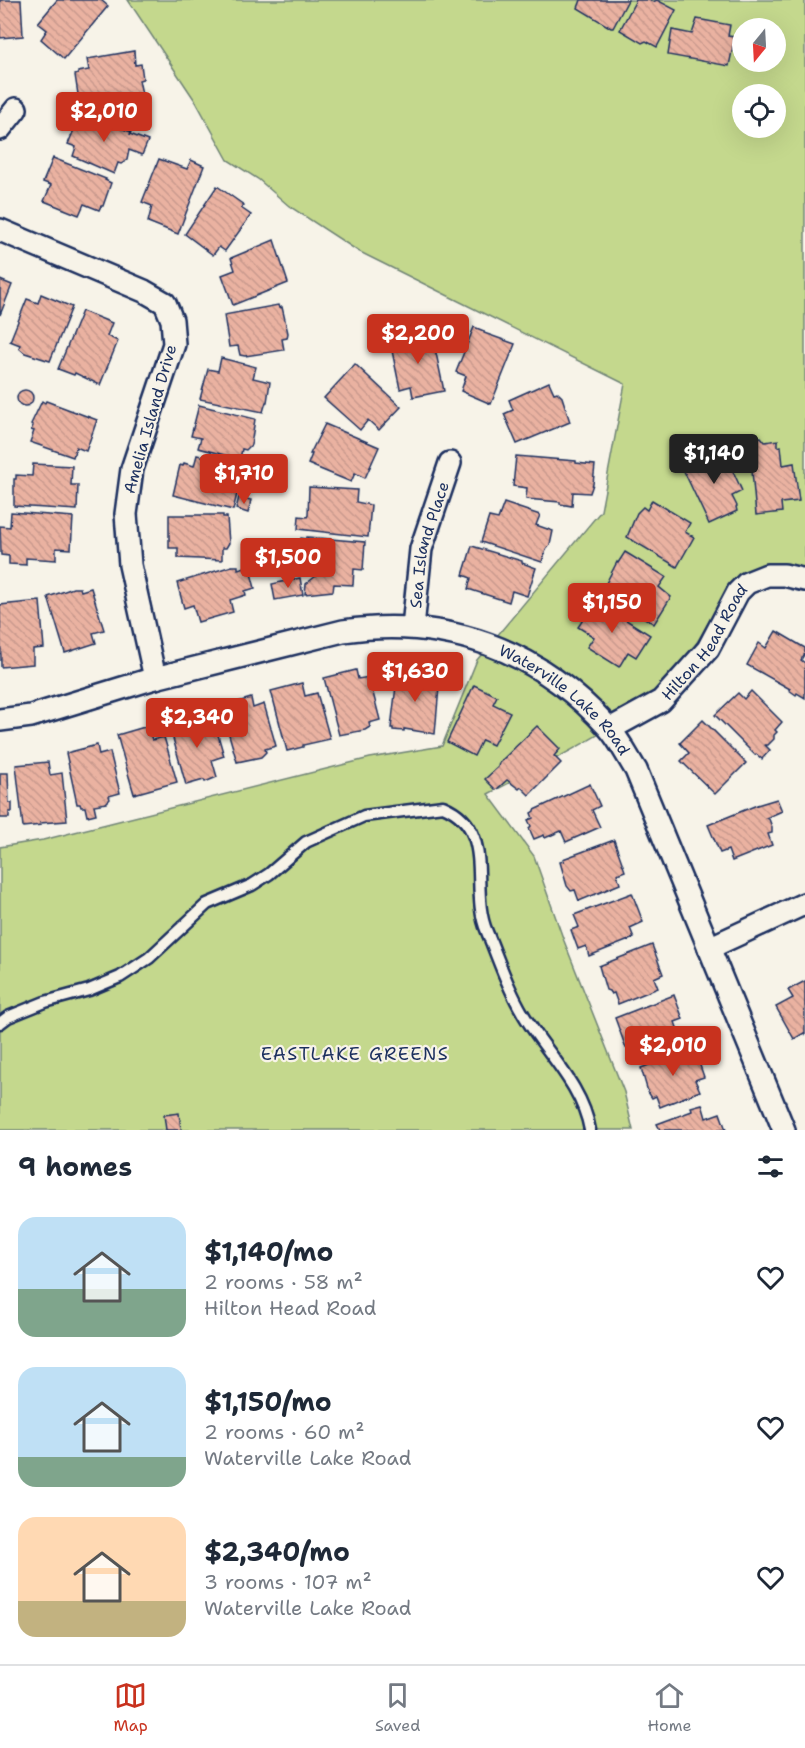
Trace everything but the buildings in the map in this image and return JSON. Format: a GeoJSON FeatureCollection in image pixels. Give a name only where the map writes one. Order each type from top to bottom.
{"type":"FeatureCollection","features":[{"type":"Feature","properties":{"kind":"street"},"geometry":{"type":"LineString","coordinates":[[0,129],[16,109]]}},
{"type":"Feature","properties":{"kind":"street","name":"Amelia Island Drive"},"geometry":{"type":"LineString","coordinates":[[0,230],[144,291],[165,303],[172,320],[174,345],[132,469],[126,514],[130,565],[155,678]]}},
{"type":"Feature","properties":{"kind":"street","name":"Sea Island Place"},"geometry":{"type":"LineString","coordinates":[[413,627],[421,549],[450,463]]}},
{"type":"Feature","properties":{"kind":"street","name":"Hilton Head Road"},"geometry":{"type":"LineString","coordinates":[[610,729],[661,701],[708,649],[738,592],[747,583],[767,575],[784,575],[805,580]]}},
{"type":"Feature","properties":{"kind":"street","name":"Waterville Lake Road"},"geometry":{"type":"LineString","coordinates":[[0,720],[31,716],[155,678],[343,632],[413,627],[471,638],[524,659],[548,673],[569,690],[610,729],[636,770],[784,1130]]}},
{"type":"Feature","properties":{"kind":"street"},"geometry":{"type":"LineString","coordinates":[[709,948],[804,904]]}},
{"type":"Feature","properties":{"kind":"lane"},"geometry":{"type":"LineString","coordinates":[[0,1023],[8,1017],[45,1002],[89,990],[120,977],[149,958],[207,904],[252,885],[269,874],[306,842],[364,816],[443,806],[453,810],[469,824],[478,849],[481,918],[521,1011],[570,1083],[588,1115],[590,1130]]}},
{"type":"Feature","properties":{"kind":"green space"},"geometry":{"type":"Polygon","coordinates":[[[128,0],[805,0],[805,579],[732,586],[681,666],[654,695],[633,712],[585,742],[488,794],[534,856],[564,941],[624,1092],[633,1130],[0,1130],[0,847],[43,840],[370,758],[442,746],[477,660],[601,511],[625,384],[358,251],[289,206],[258,179],[228,160],[196,102],[128,0]]]}},
{"type":"Feature","properties":{"kind":"district","name":"EASTLAKE GREENS"},"geometry":{"type":"Point","coordinates":[355,1054]}}]}
